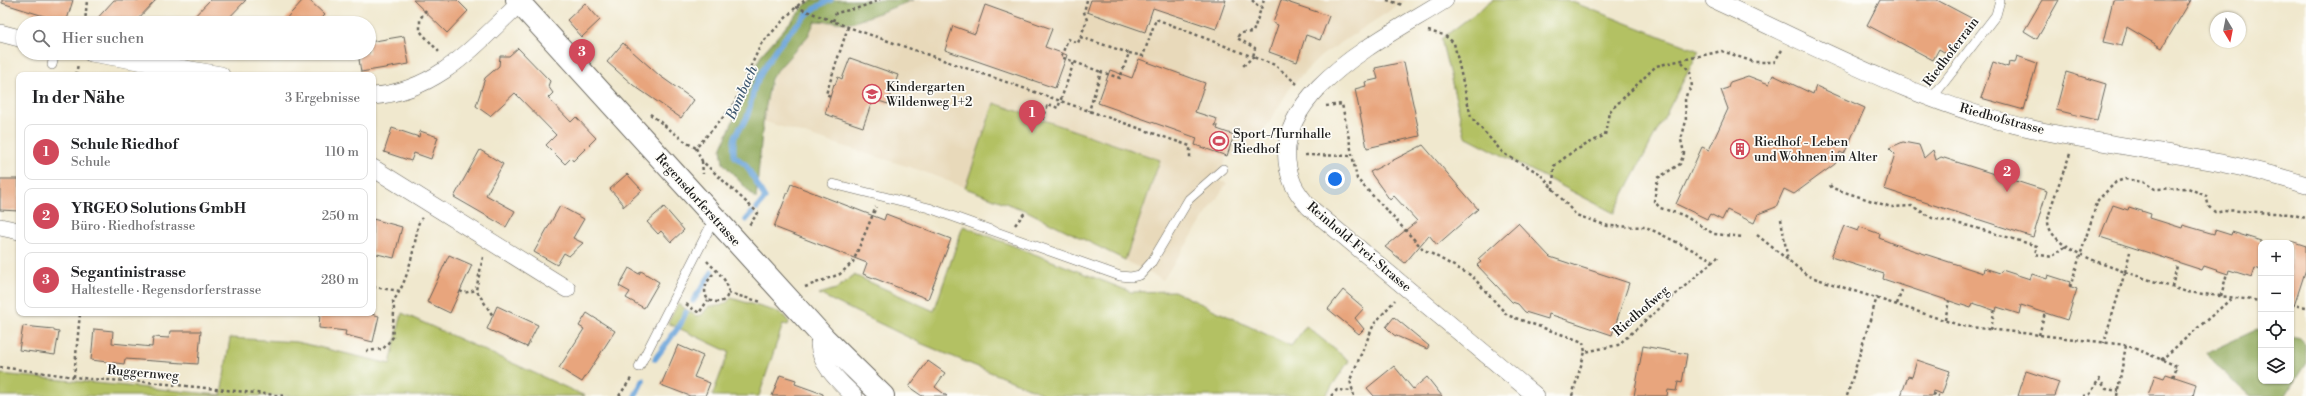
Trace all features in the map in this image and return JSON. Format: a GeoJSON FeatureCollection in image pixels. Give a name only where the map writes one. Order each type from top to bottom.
{"type":"FeatureCollection","features":[{"type":"Feature","properties":{"kind":"street","name":"Reinhold-Frei-Strasse"},"geometry":{"type":"LineString","coordinates":[[1445,0],[1345,63],[1325,79],[1307,99],[1296,118],[1289,138],[1287,153],[1288,168],[1293,184],[1309,207],[1536,396]]}},
{"type":"Feature","properties":{"kind":"street","name":"Riedhofstrasse"},"geometry":{"type":"LineString","coordinates":[[1714,0],[1932,98],[1970,112],[2032,129],[2175,154],[2284,178],[2306,185]]}},
{"type":"Feature","properties":{"kind":"street"},"geometry":{"type":"LineString","coordinates":[[376,96],[403,92],[425,84],[458,62],[518,1]]}},
{"type":"Feature","properties":{"kind":"street","name":"Regensdorferstrasse"},"geometry":{"type":"LineString","coordinates":[[518,1],[824,338],[883,396]]}},
{"type":"Feature","properties":{"kind":"street"},"geometry":{"type":"LineString","coordinates":[[0,33],[16,37]]}},
{"type":"Feature","properties":{"kind":"street"},"geometry":{"type":"LineString","coordinates":[[114,60],[200,72]]}},
{"type":"Feature","properties":{"kind":"street"},"geometry":{"type":"LineString","coordinates":[[376,170],[567,289]]}},
{"type":"Feature","properties":{"kind":"street"},"geometry":{"type":"LineString","coordinates":[[0,226],[16,230]]}},
{"type":"Feature","properties":{"kind":"street"},"geometry":{"type":"LineString","coordinates":[[824,338],[819,344],[819,352],[829,369],[854,396]]}},
{"type":"Feature","properties":{"kind":"lane","name":"Riedhoferrain"},"geometry":{"type":"LineString","coordinates":[[1932,98],[1996,15],[2000,0]]}},
{"type":"Feature","properties":{"kind":"lane"},"geometry":{"type":"LineString","coordinates":[[52,66],[53,60]]}},
{"type":"Feature","properties":{"kind":"lane"},"geometry":{"type":"LineString","coordinates":[[833,184],[929,208],[1120,276],[1131,277],[1140,275],[1150,263],[1189,199],[1223,169]]}},
{"type":"Feature","properties":{"kind":"lane"},"geometry":{"type":"LineString","coordinates":[[639,367],[676,297],[709,229],[716,220]]}},
{"type":"Feature","properties":{"kind":"path"},"geometry":{"type":"LineString","coordinates":[[86,16],[87,0]]}},
{"type":"Feature","properties":{"kind":"path"},"geometry":{"type":"LineString","coordinates":[[696,148],[733,106],[761,44],[796,7],[805,0]]}},
{"type":"Feature","properties":{"kind":"path"},"geometry":{"type":"LineString","coordinates":[[833,21],[836,13],[858,8],[880,0]]}},
{"type":"Feature","properties":{"kind":"path"},"geometry":{"type":"LineString","coordinates":[[1088,0],[1084,12],[1087,20],[1078,43],[1068,39],[1061,57],[1120,78],[1129,53]]}},
{"type":"Feature","properties":{"kind":"path"},"geometry":{"type":"LineString","coordinates":[[1252,0],[1261,9]]}},
{"type":"Feature","properties":{"kind":"path"},"geometry":{"type":"LineString","coordinates":[[1242,67],[1253,57],[1255,48],[1237,38],[1240,33],[1253,32],[1264,0]]}},
{"type":"Feature","properties":{"kind":"path"},"geometry":{"type":"LineString","coordinates":[[1388,0],[1405,6]]}},
{"type":"Feature","properties":{"kind":"path"},"geometry":{"type":"LineString","coordinates":[[796,7],[848,27],[1190,146],[1190,158]]}},
{"type":"Feature","properties":{"kind":"path"},"geometry":{"type":"LineString","coordinates":[[426,10],[420,18],[420,31],[443,58]]}},
{"type":"Feature","properties":{"kind":"path"},"geometry":{"type":"LineString","coordinates":[[1080,38],[1143,56],[1156,19],[1275,65],[1297,84]]}},
{"type":"Feature","properties":{"kind":"path"},"geometry":{"type":"LineString","coordinates":[[830,96],[826,94],[848,27]]}},
{"type":"Feature","properties":{"kind":"path"},"geometry":{"type":"LineString","coordinates":[[1426,31],[1444,35],[1454,43],[1471,117],[1504,154],[1539,173],[1552,190],[1576,215],[1608,226],[1646,227],[1713,260]]}},
{"type":"Feature","properties":{"kind":"path"},"geometry":{"type":"LineString","coordinates":[[1552,190],[1554,166],[1572,152],[1605,135],[1609,112],[1656,66],[1681,62],[1722,51],[1754,62],[1774,62],[1783,48]]}},
{"type":"Feature","properties":{"kind":"path"},"geometry":{"type":"LineString","coordinates":[[77,72],[83,60]]}},
{"type":"Feature","properties":{"kind":"path"},"geometry":{"type":"LineString","coordinates":[[1043,120],[1048,104],[1058,108],[1074,62]]}},
{"type":"Feature","properties":{"kind":"path"},"geometry":{"type":"LineString","coordinates":[[1681,62],[1690,72],[1692,87],[1687,93],[1685,100],[1686,121],[1682,140],[1684,153],[1680,164],[1658,178],[1654,201],[1660,208],[1683,215],[1714,234],[1744,237]]}},
{"type":"Feature","properties":{"kind":"path"},"geometry":{"type":"LineString","coordinates":[[1089,110],[1101,72]]}},
{"type":"Feature","properties":{"kind":"path"},"geometry":{"type":"LineString","coordinates":[[1342,104],[1358,179],[1423,249],[1472,276],[1507,315],[1583,342],[1585,352],[1572,396]]}},
{"type":"Feature","properties":{"kind":"path"},"geometry":{"type":"LineString","coordinates":[[644,111],[696,148],[702,160],[758,214],[749,225]]}},
{"type":"Feature","properties":{"kind":"path"},"geometry":{"type":"LineString","coordinates":[[2071,153],[2048,221],[2052,234],[2066,246],[2081,254],[2125,272],[2187,292],[2258,301]]}},
{"type":"Feature","properties":{"kind":"path"},"geometry":{"type":"LineString","coordinates":[[1300,154],[1353,156]]}},
{"type":"Feature","properties":{"kind":"path"},"geometry":{"type":"LineString","coordinates":[[702,160],[702,166]]}},
{"type":"Feature","properties":{"kind":"path"},"geometry":{"type":"LineString","coordinates":[[2070,287],[2098,200],[2116,182],[2125,179],[2143,182],[2155,189],[2188,188],[2206,196],[2209,207],[2215,212],[2224,210],[2290,214],[2306,218]]}},
{"type":"Feature","properties":{"kind":"path"},"geometry":{"type":"LineString","coordinates":[[1830,185],[1832,188],[1891,207],[1912,206],[1932,218],[1969,226],[2037,246],[2035,254],[2052,257],[2066,246]]}},
{"type":"Feature","properties":{"kind":"path"},"geometry":{"type":"LineString","coordinates":[[804,288],[840,274],[854,262],[880,196]]}},
{"type":"Feature","properties":{"kind":"path"},"geometry":{"type":"LineString","coordinates":[[366,351],[383,349],[390,344],[393,337],[392,328],[396,315],[393,301],[401,291],[416,236],[417,224],[433,205]]}},
{"type":"Feature","properties":{"kind":"path"},"geometry":{"type":"LineString","coordinates":[[1781,218],[1788,261]]}},
{"type":"Feature","properties":{"kind":"path"},"geometry":{"type":"LineString","coordinates":[[1757,235],[1808,276],[1877,297],[1962,326],[2126,345],[2177,366],[2173,377]]}},
{"type":"Feature","properties":{"kind":"path"},"geometry":{"type":"LineString","coordinates":[[488,241],[480,266],[476,290],[493,316]]}},
{"type":"Feature","properties":{"kind":"path"},"geometry":{"type":"LineString","coordinates":[[698,252],[728,284],[728,293],[725,299],[717,302],[708,300],[705,295],[705,287],[713,274]]}},
{"type":"Feature","properties":{"kind":"path"},"geometry":{"type":"LineString","coordinates":[[2104,343],[2130,252]]}},
{"type":"Feature","properties":{"kind":"path","name":"Riedhofweg"},"geometry":{"type":"LineString","coordinates":[[1585,352],[1618,346],[1719,256]]}},
{"type":"Feature","properties":{"kind":"path"},"geometry":{"type":"LineString","coordinates":[[2172,287],[2177,266]]}},
{"type":"Feature","properties":{"kind":"path"},"geometry":{"type":"LineString","coordinates":[[2220,296],[2227,273]]}},
{"type":"Feature","properties":{"kind":"path"},"geometry":{"type":"LineString","coordinates":[[376,287],[401,291]]}},
{"type":"Feature","properties":{"kind":"path"},"geometry":{"type":"LineString","coordinates":[[460,291],[464,293],[476,290]]}},
{"type":"Feature","properties":{"kind":"path"},"geometry":{"type":"LineString","coordinates":[[1897,304],[1902,290]]}},
{"type":"Feature","properties":{"kind":"path"},"geometry":{"type":"LineString","coordinates":[[728,293],[762,302]]}},
{"type":"Feature","properties":{"kind":"path"},"geometry":{"type":"LineString","coordinates":[[676,297],[699,313],[708,300]]}},
{"type":"Feature","properties":{"kind":"path"},"geometry":{"type":"LineString","coordinates":[[1354,396],[1350,380],[1374,324],[1398,297]]}},
{"type":"Feature","properties":{"kind":"path"},"geometry":{"type":"LineString","coordinates":[[1847,396],[1877,297]]}},
{"type":"Feature","properties":{"kind":"path"},"geometry":{"type":"LineString","coordinates":[[2160,360],[2232,298]]}},
{"type":"Feature","properties":{"kind":"path"},"geometry":{"type":"LineString","coordinates":[[1945,320],[1949,301]]}},
{"type":"Feature","properties":{"kind":"path"},"geometry":{"type":"LineString","coordinates":[[2294,305],[2306,307]]}},
{"type":"Feature","properties":{"kind":"path"},"geometry":{"type":"LineString","coordinates":[[1991,330],[1994,311]]}},
{"type":"Feature","properties":{"kind":"path"},"geometry":{"type":"LineString","coordinates":[[2039,335],[2045,313]]}},
{"type":"Feature","properties":{"kind":"path"},"geometry":{"type":"LineString","coordinates":[[74,377],[80,316]]}},
{"type":"Feature","properties":{"kind":"path"},"geometry":{"type":"LineString","coordinates":[[2117,396],[2126,345]]}},
{"type":"Feature","properties":{"kind":"path","name":"Ruggernweg"},"geometry":{"type":"LineString","coordinates":[[0,367],[74,377],[146,382],[285,396]]}},
{"type":"Feature","properties":{"kind":"path"},"geometry":{"type":"LineString","coordinates":[[619,396],[639,367]]}},
{"type":"Feature","properties":{"kind":"path"},"geometry":{"type":"LineString","coordinates":[[2083,396],[2090,394],[2099,379],[2106,390],[2118,392]]}},
{"type":"Feature","properties":{"kind":"path"},"geometry":{"type":"LineString","coordinates":[[1331,396],[1337,390],[1353,391]]}},
{"type":"Feature","properties":{"kind":"path"},"geometry":{"type":"LineString","coordinates":[[1932,394],[1939,396]]}},
{"type":"Feature","properties":{"kind":"shaded area"},"geometry":{"type":"Polygon","coordinates":[[[913,0],[1406,0],[1321,56],[1292,85],[1252,150],[1242,156],[1227,156],[1218,180],[1227,183],[1163,280],[1027,211],[919,170],[763,121],[774,74],[808,36],[815,21],[852,23],[913,0]]]}},
{"type":"Feature","properties":{"kind":"green space"},"geometry":{"type":"Polygon","coordinates":[[[813,0],[913,0],[852,23],[815,21],[808,36],[771,79],[763,121],[756,199],[723,163],[721,149],[761,55],[807,3],[813,0]]]}},
{"type":"Feature","properties":{"kind":"green space"},"geometry":{"type":"Polygon","coordinates":[[[1493,0],[1567,0],[1699,51],[1614,213],[1465,136],[1441,39],[1493,0]]]}},
{"type":"Feature","properties":{"kind":"green space"},"geometry":{"type":"Polygon","coordinates":[[[994,103],[1160,160],[1125,260],[1027,211],[965,188],[994,103]]]}},
{"type":"Feature","properties":{"kind":"green space"},"geometry":{"type":"Polygon","coordinates":[[[963,226],[1131,292],[1174,291],[1291,346],[1306,326],[1349,361],[1325,396],[1048,396],[920,343],[819,294],[836,289],[854,275],[934,311],[963,226]]]}},
{"type":"Feature","properties":{"kind":"green space"},"geometry":{"type":"Polygon","coordinates":[[[731,298],[781,313],[789,322],[788,325],[783,324],[759,396],[712,396],[729,352],[668,323],[678,304],[696,316],[702,315],[709,306],[719,306],[731,298]]]}},
{"type":"Feature","properties":{"kind":"green space"},"geometry":{"type":"Polygon","coordinates":[[[402,313],[585,396],[0,396],[0,374],[221,395],[230,338],[297,342],[390,364],[402,313]]]}},
{"type":"Feature","properties":{"kind":"green space"},"geometry":{"type":"Polygon","coordinates":[[[2258,329],[2258,384],[2293,384],[2285,396],[2251,396],[2213,363],[2206,353],[2258,329]]]}},
{"type":"Feature","properties":{"kind":"green space"},"geometry":{"type":"Polygon","coordinates":[[[2294,337],[2300,338],[2306,344],[2306,363],[2294,382],[2294,337]]]}},
{"type":"Feature","properties":{"kind":"building"},"geometry":{"type":"Polygon","coordinates":[[[2,0],[73,0],[68,16],[44,16],[2,3],[2,0]]]}},
{"type":"Feature","properties":{"kind":"building"},"geometry":{"type":"Polygon","coordinates":[[[114,0],[156,0],[141,16],[99,16],[114,0]]]}},
{"type":"Feature","properties":{"kind":"building"},"geometry":{"type":"Polygon","coordinates":[[[210,0],[246,0],[231,16],[195,16],[210,0]]]}},
{"type":"Feature","properties":{"kind":"building"},"geometry":{"type":"Polygon","coordinates":[[[303,0],[309,0],[325,15],[324,16],[288,16],[303,0]]]}},
{"type":"Feature","properties":{"kind":"building"},"geometry":{"type":"Polygon","coordinates":[[[413,0],[457,0],[468,11],[447,33],[413,0]]]}},
{"type":"Feature","properties":{"kind":"building"},"geometry":{"type":"Polygon","coordinates":[[[1091,0],[1226,0],[1216,29],[1153,8],[1145,32],[1087,12],[1091,0]]]}},
{"type":"Feature","properties":{"kind":"building"},"geometry":{"type":"Polygon","coordinates":[[[1281,0],[1329,16],[1320,40],[1306,35],[1297,62],[1269,52],[1278,25],[1273,23],[1281,0]]]}},
{"type":"Feature","properties":{"kind":"building"},"geometry":{"type":"Polygon","coordinates":[[[1880,0],[1937,0],[1973,19],[1952,57],[1939,49],[1933,60],[1867,25],[1880,0]]]}},
{"type":"Feature","properties":{"kind":"building"},"geometry":{"type":"Polygon","coordinates":[[[2042,0],[2059,0],[2037,39],[2024,31],[2042,0]]]}},
{"type":"Feature","properties":{"kind":"building"},"geometry":{"type":"Polygon","coordinates":[[[2113,0],[2191,0],[2162,48],[2127,27],[2122,46],[2103,42],[2113,0]]]}},
{"type":"Feature","properties":{"kind":"building"},"geometry":{"type":"Polygon","coordinates":[[[585,3],[600,20],[582,37],[567,20],[585,3]]]}},
{"type":"Feature","properties":{"kind":"building"},"geometry":{"type":"Polygon","coordinates":[[[985,5],[1052,29],[1045,47],[1067,55],[1055,88],[945,50],[953,26],[975,34],[985,5]]]}},
{"type":"Feature","properties":{"kind":"building"},"geometry":{"type":"Polygon","coordinates":[[[404,36],[409,64],[361,72],[359,60],[376,60],[376,41],[404,36]]]}},
{"type":"Feature","properties":{"kind":"building"},"geometry":{"type":"Polygon","coordinates":[[[623,43],[660,76],[694,100],[681,118],[633,85],[607,62],[623,43]]]}},
{"type":"Feature","properties":{"kind":"building"},"geometry":{"type":"Polygon","coordinates":[[[518,48],[550,81],[548,86],[553,93],[548,98],[571,122],[576,117],[596,138],[573,161],[571,158],[565,164],[546,145],[556,135],[515,93],[490,116],[476,106],[485,78],[499,66],[500,56],[509,56],[518,48]]]}},
{"type":"Feature","properties":{"kind":"building"},"geometry":{"type":"Polygon","coordinates":[[[2017,56],[2037,63],[2024,110],[1981,98],[1993,62],[2008,67],[2009,62],[2015,63],[2017,56]]]}},
{"type":"Feature","properties":{"kind":"building","name":"Kindergarten Wildenweg 1+2"},"geometry":{"type":"Polygon","coordinates":[[[850,58],[898,75],[888,104],[873,99],[863,127],[825,114],[834,84],[835,85],[838,77],[842,79],[850,58]]]}},
{"type":"Feature","properties":{"kind":"building"},"geometry":{"type":"Polygon","coordinates":[[[1139,59],[1205,83],[1195,112],[1217,119],[1215,126],[1218,126],[1217,129],[1234,135],[1227,156],[1195,145],[1197,138],[1098,103],[1110,70],[1132,78],[1139,59]]]}},
{"type":"Feature","properties":{"kind":"building"},"geometry":{"type":"Polygon","coordinates":[[[1404,62],[1420,136],[1367,148],[1355,89],[1366,86],[1365,82],[1378,79],[1375,68],[1404,62]]]}},
{"type":"Feature","properties":{"kind":"building"},"geometry":{"type":"Polygon","coordinates":[[[2066,72],[2106,84],[2097,120],[2056,110],[2066,72]]]}},
{"type":"Feature","properties":{"kind":"building"},"geometry":{"type":"Polygon","coordinates":[[[1773,75],[1813,94],[1816,86],[1865,108],[1844,154],[1840,152],[1835,164],[1794,194],[1784,189],[1776,207],[1758,214],[1754,223],[1727,210],[1722,220],[1710,214],[1707,219],[1676,204],[1702,147],[1709,150],[1728,109],[1721,90],[1728,88],[1730,82],[1748,76],[1769,84],[1773,75]]]}},
{"type":"Feature","properties":{"kind":"building"},"geometry":{"type":"Polygon","coordinates":[[[392,128],[419,137],[420,131],[438,137],[431,159],[414,153],[411,161],[384,152],[392,128]]]}},
{"type":"Feature","properties":{"kind":"building"},"geometry":{"type":"Polygon","coordinates":[[[1903,142],[1919,145],[1924,158],[1933,150],[1936,160],[1941,157],[2047,191],[2033,237],[1884,189],[1895,154],[1889,148],[1903,142]]]}},
{"type":"Feature","properties":{"kind":"building"},"geometry":{"type":"Polygon","coordinates":[[[1423,145],[1478,209],[1437,245],[1429,235],[1405,263],[1385,247],[1417,221],[1394,196],[1390,200],[1370,172],[1423,145]]]}},
{"type":"Feature","properties":{"kind":"building"},"geometry":{"type":"Polygon","coordinates":[[[480,150],[503,164],[486,195],[515,211],[506,227],[454,197],[480,150]]]}},
{"type":"Feature","properties":{"kind":"building"},"geometry":{"type":"Polygon","coordinates":[[[627,174],[642,190],[623,207],[623,204],[610,189],[627,174]]]}},
{"type":"Feature","properties":{"kind":"building"},"geometry":{"type":"Polygon","coordinates":[[[0,179],[16,179],[16,211],[0,210],[0,179]]]}},
{"type":"Feature","properties":{"kind":"building"},"geometry":{"type":"Polygon","coordinates":[[[791,184],[884,220],[886,214],[951,239],[928,299],[863,274],[867,263],[774,227],[791,184]]]}},
{"type":"Feature","properties":{"kind":"building"},"geometry":{"type":"Polygon","coordinates":[[[2113,205],[2128,210],[2129,207],[2151,214],[2150,218],[2182,228],[2183,225],[2214,234],[2215,230],[2231,235],[2232,232],[2258,240],[2258,269],[2255,268],[2252,277],[2229,270],[2228,274],[2204,266],[2202,270],[2100,237],[2113,205]]]}},
{"type":"Feature","properties":{"kind":"building"},"geometry":{"type":"Polygon","coordinates":[[[560,206],[584,219],[573,238],[583,243],[569,256],[564,253],[557,265],[534,252],[560,206]]]}},
{"type":"Feature","properties":{"kind":"building"},"geometry":{"type":"Polygon","coordinates":[[[664,207],[684,230],[671,242],[661,231],[658,234],[647,222],[664,207]]]}},
{"type":"Feature","properties":{"kind":"building"},"geometry":{"type":"Polygon","coordinates":[[[376,220],[402,227],[394,258],[376,254],[376,220]]]}},
{"type":"Feature","properties":{"kind":"building"},"geometry":{"type":"Polygon","coordinates":[[[1518,223],[1550,257],[1629,283],[1612,335],[1549,314],[1548,319],[1525,312],[1518,304],[1512,302],[1477,265],[1481,262],[1478,259],[1518,223]]]}},
{"type":"Feature","properties":{"kind":"building"},"geometry":{"type":"Polygon","coordinates":[[[1844,226],[1858,231],[1860,227],[1880,234],[1879,238],[1894,244],[1983,273],[1984,268],[2000,273],[2002,270],[2030,279],[2032,274],[2047,279],[2048,275],[2070,282],[2069,286],[2077,289],[2067,320],[2021,305],[2019,314],[1997,307],[1996,311],[1973,303],[1971,308],[1883,279],[1884,274],[1831,257],[1844,226]]]}},
{"type":"Feature","properties":{"kind":"building"},"geometry":{"type":"Polygon","coordinates":[[[2294,242],[2306,246],[2306,269],[2294,306],[2294,242]]]}},
{"type":"Feature","properties":{"kind":"building"},"geometry":{"type":"Polygon","coordinates":[[[449,255],[472,265],[450,313],[427,302],[449,255]]]}},
{"type":"Feature","properties":{"kind":"building"},"geometry":{"type":"Polygon","coordinates":[[[629,268],[639,274],[641,271],[659,282],[644,308],[626,298],[630,292],[619,286],[629,268]]]}},
{"type":"Feature","properties":{"kind":"building"},"geometry":{"type":"Polygon","coordinates":[[[1343,290],[1364,308],[1355,318],[1364,329],[1359,334],[1328,309],[1343,290]]]}},
{"type":"Feature","properties":{"kind":"building"},"geometry":{"type":"Polygon","coordinates":[[[497,306],[538,325],[527,347],[487,329],[497,306]]]}},
{"type":"Feature","properties":{"kind":"building"},"geometry":{"type":"Polygon","coordinates":[[[587,313],[615,331],[582,382],[559,368],[584,329],[579,326],[587,313]]]}},
{"type":"Feature","properties":{"kind":"building"},"geometry":{"type":"Polygon","coordinates":[[[320,316],[379,316],[373,342],[345,335],[346,331],[319,328],[320,316]]]}},
{"type":"Feature","properties":{"kind":"building"},"geometry":{"type":"Polygon","coordinates":[[[1394,317],[1429,346],[1427,349],[1394,335],[1386,327],[1394,317]]]}},
{"type":"Feature","properties":{"kind":"building"},"geometry":{"type":"Polygon","coordinates":[[[23,326],[54,329],[54,331],[59,332],[55,355],[19,350],[23,326]]]}},
{"type":"Feature","properties":{"kind":"building"},"geometry":{"type":"Polygon","coordinates":[[[94,329],[113,331],[112,343],[152,347],[153,337],[169,338],[170,331],[201,331],[198,364],[125,359],[124,364],[91,360],[94,329]]]}},
{"type":"Feature","properties":{"kind":"building"},"geometry":{"type":"Polygon","coordinates":[[[678,345],[703,356],[694,377],[710,383],[705,396],[690,396],[661,385],[678,345]]]}},
{"type":"Feature","properties":{"kind":"building"},"geometry":{"type":"Polygon","coordinates":[[[1643,346],[1687,354],[1682,383],[1678,382],[1676,391],[1668,390],[1667,396],[1634,396],[1643,346]]]}},
{"type":"Feature","properties":{"kind":"building"},"geometry":{"type":"Polygon","coordinates":[[[1917,360],[1950,371],[1942,394],[1933,391],[1932,396],[1901,396],[1908,376],[1912,377],[1917,360]]]}},
{"type":"Feature","properties":{"kind":"building"},"geometry":{"type":"Polygon","coordinates":[[[928,361],[945,373],[935,387],[947,396],[922,396],[909,387],[928,361]]]}},
{"type":"Feature","properties":{"kind":"building"},"geometry":{"type":"Polygon","coordinates":[[[1394,366],[1413,389],[1427,377],[1442,396],[1374,396],[1367,388],[1394,366]]]}},
{"type":"Feature","properties":{"kind":"building"},"geometry":{"type":"Polygon","coordinates":[[[2026,371],[2059,382],[2054,396],[2018,396],[2026,371]]]}},
{"type":"Feature","properties":{"kind":"building"},"geometry":{"type":"Polygon","coordinates":[[[2166,374],[2196,384],[2193,396],[2148,396],[2155,375],[2164,378],[2166,374]]]}},
{"type":"Feature","properties":{"kind":"building"},"geometry":{"type":"Polygon","coordinates":[[[780,375],[796,380],[795,384],[823,394],[823,396],[772,396],[780,375]]]}},
{"type":"Feature","properties":{"kind":"waterway","name":"Bombach"},"geometry":{"type":"LineString","coordinates":[[757,208],[765,198],[746,165],[734,156],[735,137],[748,115],[755,86],[761,74],[786,36],[808,14],[831,0]]}},
{"type":"Feature","properties":{"kind":"waterway","name":"Bombach"},"geometry":{"type":"LineString","coordinates":[[746,220],[752,213]]}},
{"type":"Feature","properties":{"kind":"waterway"},"geometry":{"type":"LineString","coordinates":[[693,301],[712,272]]}},
{"type":"Feature","properties":{"kind":"waterway","name":"Bombach"},"geometry":{"type":"LineString","coordinates":[[655,359],[680,325],[686,312]]}},
{"type":"Feature","properties":{"kind":"waterway","name":"Bombach"},"geometry":{"type":"LineString","coordinates":[[635,396],[643,380]]}},
{"type":"Feature","properties":{"kind":"place","name":"Segantinistrasse"},"geometry":{"type":"Point","coordinates":[582,72]}},
{"type":"Feature","properties":{"kind":"place","name":"Kindergarten Wildenweg 1+2"},"geometry":{"type":"Point","coordinates":[872,94]}},
{"type":"Feature","properties":{"kind":"place","name":"Schule Riedhof"},"geometry":{"type":"Point","coordinates":[1032,133]}},
{"type":"Feature","properties":{"kind":"place","name":"Sport-/Turnhalle Riedhof"},"geometry":{"type":"Point","coordinates":[1219,141]}},
{"type":"Feature","properties":{"kind":"place","name":"Riedhof - Leben und Wohnen im Alter"},"geometry":{"type":"Point","coordinates":[1740,149]}},
{"type":"Feature","properties":{"kind":"place","name":"YRGEO Solutions GmbH"},"geometry":{"type":"Point","coordinates":[2007,192]}}]}
